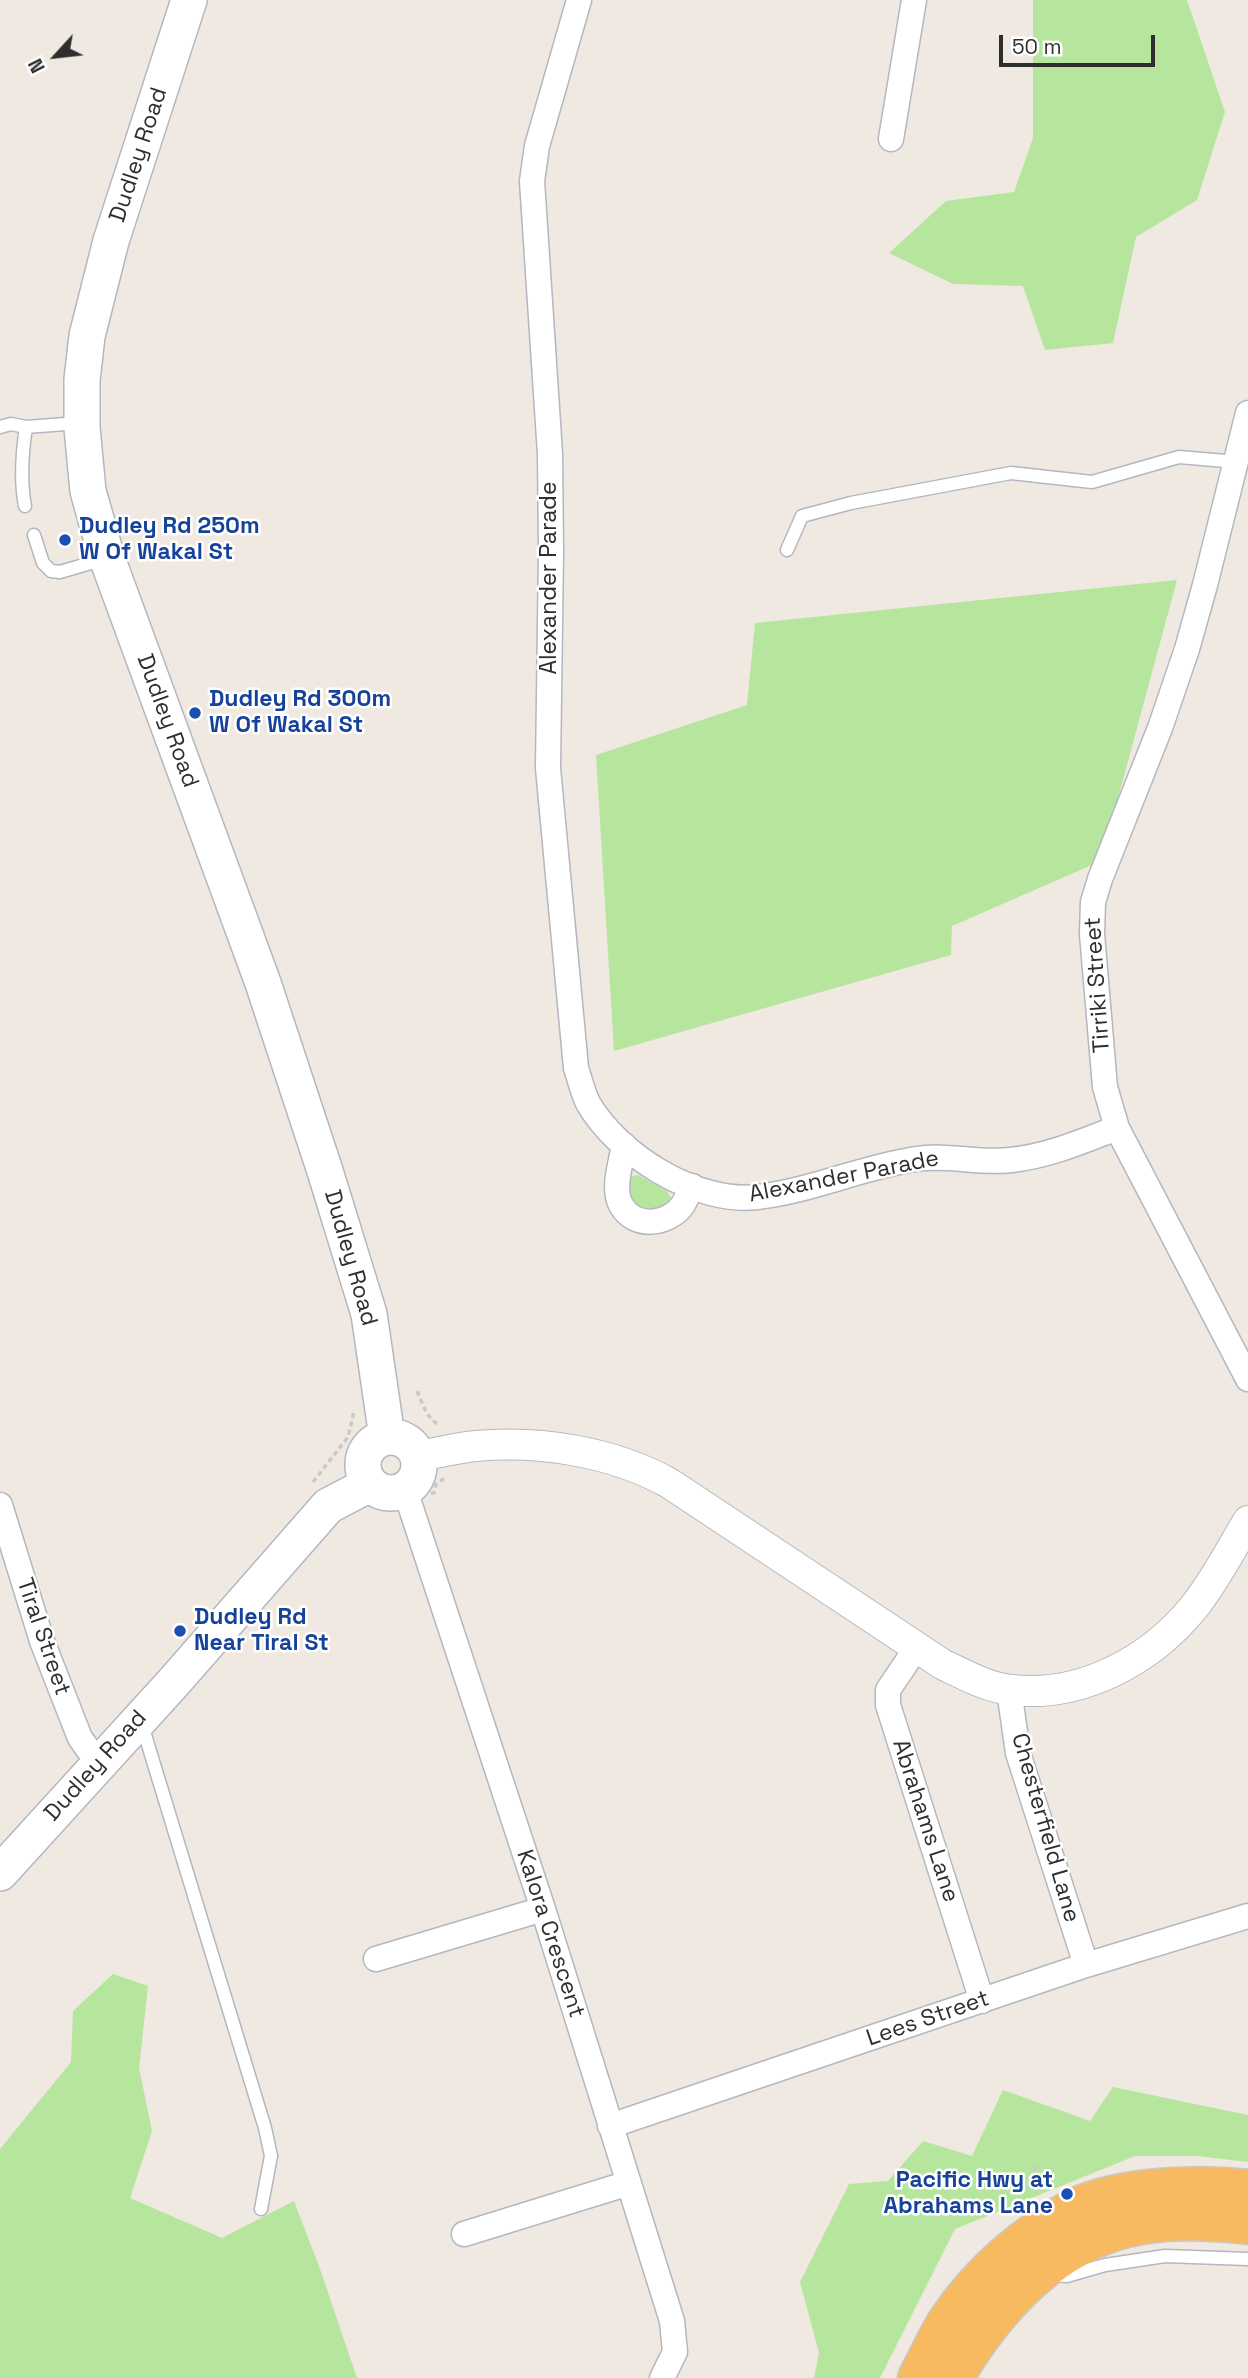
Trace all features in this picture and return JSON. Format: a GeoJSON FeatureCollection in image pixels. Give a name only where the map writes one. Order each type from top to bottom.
{"type":"FeatureCollection","features":[{"type":"Feature","properties":{"kind":"highway"},"geometry":{"type":"LineString","coordinates":[[917,2378],[948,2321],[980,2280],[1023,2240],[1075,2208],[1148,2188],[1248,2189]]}},
{"type":"Feature","properties":{"kind":"highway"},"geometry":{"type":"LineString","coordinates":[[954,2378],[990,2323],[1038,2275],[1076,2247],[1101,2236],[1133,2227],[1196,2221],[1248,2225]]}},
{"type":"Feature","properties":{"kind":"main road","name":"Dudley Road"},"geometry":{"type":"LineString","coordinates":[[189,0],[107,254],[87,336],[81,423],[88,491],[107,558],[263,983],[325,1171],[369,1314],[387,1437]]}},
{"type":"Feature","properties":{"kind":"main road"},"geometry":{"type":"LineString","coordinates":[[387,1437],[404,1440],[417,1456],[417,1492],[384,1493],[370,1484],[364,1474],[362,1465],[366,1451],[371,1444],[387,1437]]}},
{"type":"Feature","properties":{"kind":"main road","name":"Dudley Road"},"geometry":{"type":"LineString","coordinates":[[0,1873],[328,1506],[370,1484]]}},
{"type":"Feature","properties":{"kind":"street","name":"Alexander Parade"},"geometry":{"type":"LineString","coordinates":[[579,0],[537,146],[532,181],[552,503],[548,768],[576,1068],[588,1102],[608,1130],[657,1170],[692,1186],[725,1196],[765,1196],[920,1158],[1011,1160],[1063,1149],[1117,1128]]}},
{"type":"Feature","properties":{"kind":"street"},"geometry":{"type":"LineString","coordinates":[[891,139],[914,0]]}},
{"type":"Feature","properties":{"kind":"street","name":"Tirriki Street"},"geometry":{"type":"LineString","coordinates":[[1248,413],[1187,649],[1160,728],[1100,879],[1093,902],[1092,934],[1105,1087],[1117,1128],[1248,1379]]}},
{"type":"Feature","properties":{"kind":"street"},"geometry":{"type":"LineString","coordinates":[[624,1145],[618,1177],[618,1195],[621,1205],[636,1219],[656,1222],[674,1214],[692,1186]]}},
{"type":"Feature","properties":{"kind":"street"},"geometry":{"type":"LineString","coordinates":[[417,1456],[475,1446],[520,1444],[566,1450],[627,1463],[669,1483],[942,1664],[1009,1690],[1042,1691],[1072,1686],[1103,1676],[1133,1661],[1166,1637],[1194,1606],[1248,1521]]}},
{"type":"Feature","properties":{"kind":"street","name":"Kalora Crescent"},"geometry":{"type":"LineString","coordinates":[[417,1492],[610,2126],[673,2321],[675,2352],[662,2378]]}},
{"type":"Feature","properties":{"kind":"street","name":"Tiral Street"},"geometry":{"type":"LineString","coordinates":[[0,1505],[42,1641],[80,1738],[99,1763]]}},
{"type":"Feature","properties":{"kind":"street","name":"Abrahams Lane"},"geometry":{"type":"LineString","coordinates":[[917,1647],[888,1690],[888,1705],[982,2001]]}},
{"type":"Feature","properties":{"kind":"street","name":"Chesterfield Lane"},"geometry":{"type":"LineString","coordinates":[[1009,1690],[1018,1753],[1086,1965]]}},
{"type":"Feature","properties":{"kind":"street"},"geometry":{"type":"LineString","coordinates":[[376,1959],[543,1909]]}},
{"type":"Feature","properties":{"kind":"street","name":"Lees Street"},"geometry":{"type":"LineString","coordinates":[[610,2126],[1086,1965],[1248,1916]]}},
{"type":"Feature","properties":{"kind":"street"},"geometry":{"type":"LineString","coordinates":[[464,2234],[629,2183]]}},
{"type":"Feature","properties":{"kind":"lane"},"geometry":{"type":"LineString","coordinates":[[0,427],[11,424],[26,427],[81,423]]}},
{"type":"Feature","properties":{"kind":"lane"},"geometry":{"type":"LineString","coordinates":[[25,506],[22,489],[26,427]]}},
{"type":"Feature","properties":{"kind":"lane"},"geometry":{"type":"LineString","coordinates":[[787,550],[802,516],[851,503],[1011,473],[1092,482],[1179,457],[1237,462]]}},
{"type":"Feature","properties":{"kind":"lane"},"geometry":{"type":"LineString","coordinates":[[34,535],[43,563],[51,571],[60,572],[107,558]]}},
{"type":"Feature","properties":{"kind":"lane"},"geometry":{"type":"LineString","coordinates":[[140,1718],[265,2127],[271,2156],[261,2208]]}},
{"type":"Feature","properties":{"kind":"lane"},"geometry":{"type":"LineString","coordinates":[[1038,2275],[1068,2276],[1105,2265],[1165,2256],[1248,2259]]}},
{"type":"Feature","properties":{"kind":"path"},"geometry":{"type":"LineString","coordinates":[[417,1391],[432,1421],[443,1426]]}},
{"type":"Feature","properties":{"kind":"path"},"geometry":{"type":"LineString","coordinates":[[312,1483],[348,1437],[355,1409]]}},
{"type":"Feature","properties":{"kind":"path"},"geometry":{"type":"LineString","coordinates":[[417,1492],[434,1493],[436,1484],[450,1475]]}},
{"type":"Feature","properties":{"kind":"path"},"geometry":{"type":"LineString","coordinates":[[1034,2166],[1044,2197]]}},
{"type":"Feature","properties":{"kind":"green space"},"geometry":{"type":"Polygon","coordinates":[[[1033,0],[1187,0],[1225,112],[1197,200],[1136,237],[1113,343],[1045,350],[1023,286],[953,284],[889,253],[946,201],[1014,192],[1033,138],[1033,0]]]}},
{"type":"Feature","properties":{"kind":"green space"},"geometry":{"type":"Polygon","coordinates":[[[1177,580],[1101,861],[952,926],[951,955],[614,1051],[596,755],[747,705],[755,623],[1177,580]]]}},
{"type":"Feature","properties":{"kind":"green space"},"geometry":{"type":"Polygon","coordinates":[[[638,1175],[667,1191],[671,1198],[666,1207],[655,1212],[640,1212],[627,1192],[630,1177],[638,1175]]]}},
{"type":"Feature","properties":{"kind":"green space"},"geometry":{"type":"Polygon","coordinates":[[[113,1974],[148,1986],[139,2068],[152,2131],[130,2198],[222,2238],[294,2201],[357,2378],[0,2378],[0,2149],[71,2062],[73,2011],[113,1974]]]}},
{"type":"Feature","properties":{"kind":"green space"},"geometry":{"type":"Polygon","coordinates":[[[1113,2087],[1248,2115],[1248,2162],[1197,2156],[1135,2156],[955,2229],[880,2378],[814,2378],[819,2353],[800,2282],[849,2184],[888,2181],[923,2141],[972,2156],[1003,2090],[1090,2121],[1113,2087]]]}},
{"type":"Feature","properties":{"kind":"place","name":"Dudley Rd 250m W Of Wakal St"},"geometry":{"type":"Point","coordinates":[65,540]}},
{"type":"Feature","properties":{"kind":"place","name":"Dudley Rd 300m W Of Wakal St"},"geometry":{"type":"Point","coordinates":[195,713]}},
{"type":"Feature","properties":{"kind":"place","name":"Dudley Rd Near Tiral St"},"geometry":{"type":"Point","coordinates":[180,1631]}},
{"type":"Feature","properties":{"kind":"place","name":"Pacific Hwy at Abrahams Lane"},"geometry":{"type":"Point","coordinates":[1067,2194]}}]}
